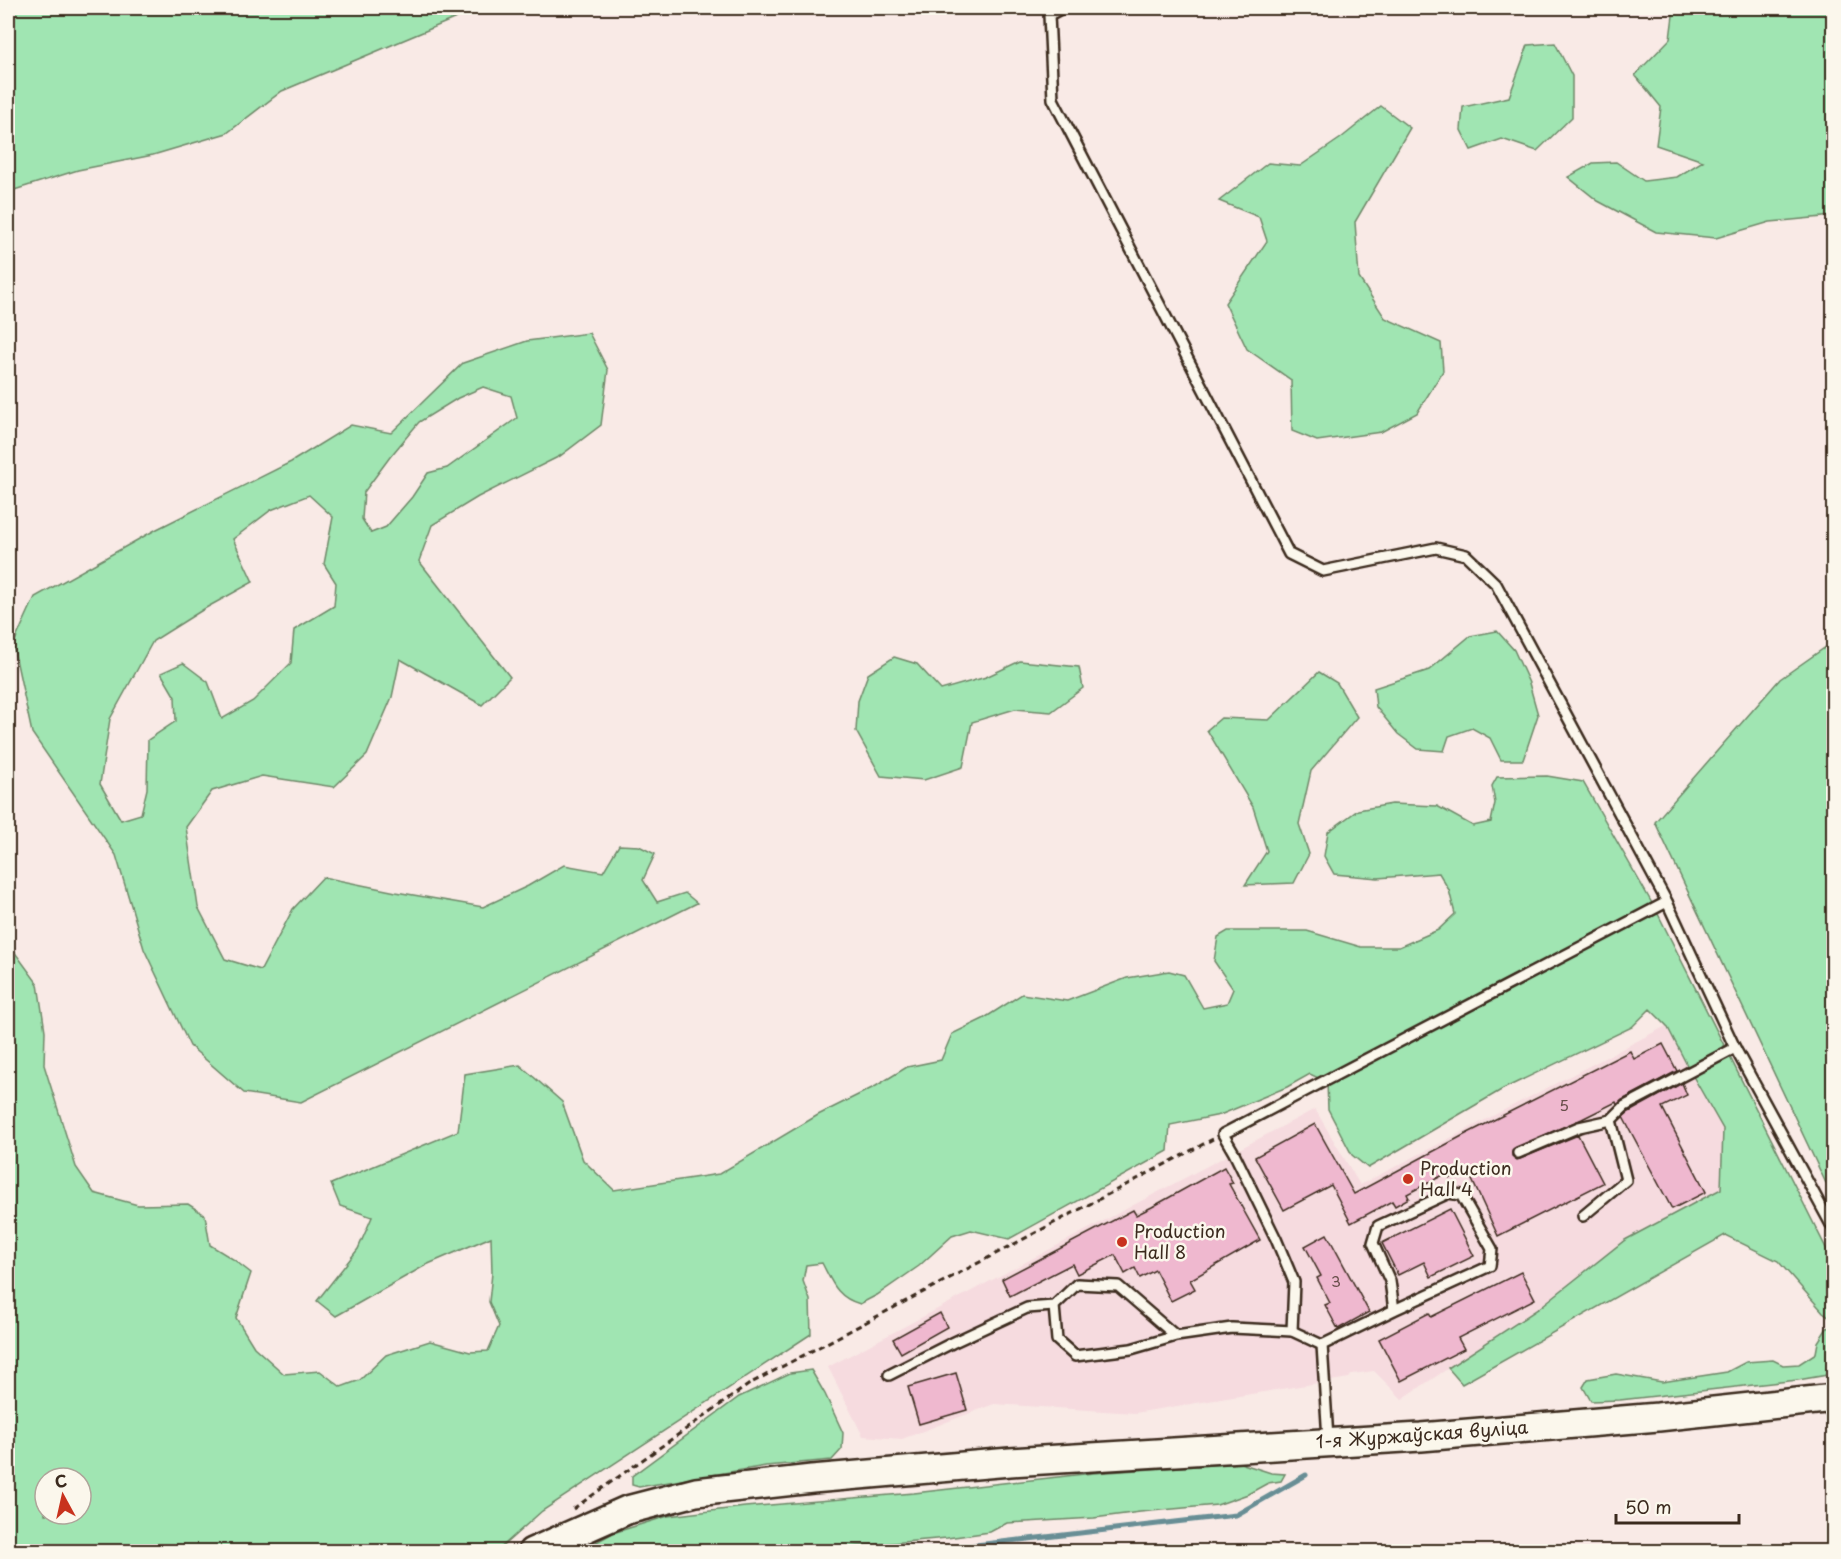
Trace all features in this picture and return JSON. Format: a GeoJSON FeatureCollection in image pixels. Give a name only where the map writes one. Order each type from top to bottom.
{"type":"FeatureCollection","features":[{"type":"Feature","properties":{"kind":"street","name":"1-я Журжаўская вуліца"},"geometry":{"type":"LineString","coordinates":[[532,1551],[627,1510],[696,1492],[812,1479],[1010,1462],[1420,1437],[1658,1418],[1833,1398]]}},
{"type":"Feature","properties":{"kind":"lane"},"geometry":{"type":"LineString","coordinates":[[1062,8],[1049,15],[1053,99],[1289,554],[1323,571],[1436,548],[1466,555],[1496,584],[1667,902],[1735,1048],[1833,1230]]}},
{"type":"Feature","properties":{"kind":"lane"},"geometry":{"type":"LineString","coordinates":[[1292,1331],[1294,1282],[1223,1134],[1667,902]]}},
{"type":"Feature","properties":{"kind":"lane"},"geometry":{"type":"LineString","coordinates":[[1518,1153],[1580,1127],[1611,1120],[1625,1106],[1735,1048]]}},
{"type":"Feature","properties":{"kind":"lane"},"geometry":{"type":"LineString","coordinates":[[1583,1216],[1626,1180],[1611,1120]]}},
{"type":"Feature","properties":{"kind":"lane"},"geometry":{"type":"LineString","coordinates":[[1322,1345],[1490,1266],[1492,1249],[1461,1195],[1449,1192],[1378,1226],[1373,1243],[1390,1281],[1394,1310]]}},
{"type":"Feature","properties":{"kind":"lane"},"geometry":{"type":"LineString","coordinates":[[889,1375],[1027,1308],[1054,1306],[1077,1284],[1118,1286],[1176,1336]]}},
{"type":"Feature","properties":{"kind":"lane"},"geometry":{"type":"LineString","coordinates":[[1054,1306],[1057,1340],[1075,1356],[1131,1348],[1176,1336],[1232,1328],[1292,1331],[1322,1345]]}},
{"type":"Feature","properties":{"kind":"lane"},"geometry":{"type":"LineString","coordinates":[[1322,1345],[1328,1442]]}},
{"type":"Feature","properties":{"kind":"path"},"geometry":{"type":"LineString","coordinates":[[568,1513],[751,1383],[1223,1134]]}},
{"type":"Feature","properties":{"kind":"shaded area"},"geometry":{"type":"Polygon","coordinates":[[[1666,1026],[1723,1129],[1721,1189],[1625,1240],[1538,1309],[1402,1399],[1374,1371],[1352,1374],[1349,1378],[1135,1413],[994,1404],[902,1439],[863,1436],[828,1367],[1315,1109],[1360,1185],[1666,1026]]]}},
{"type":"Feature","properties":{"kind":"green space"},"geometry":{"type":"Polygon","coordinates":[[[8,8],[480,8],[282,91],[227,133],[153,155],[78,170],[8,192],[8,8]]]}},
{"type":"Feature","properties":{"kind":"green space"},"geometry":{"type":"Polygon","coordinates":[[[1674,8],[1833,8],[1833,216],[1770,222],[1716,238],[1656,232],[1598,201],[1568,177],[1593,163],[1616,162],[1644,181],[1677,177],[1703,161],[1656,145],[1661,107],[1635,75],[1670,39],[1674,8]]]}},
{"type":"Feature","properties":{"kind":"green space"},"geometry":{"type":"Polygon","coordinates":[[[1555,43],[1572,76],[1572,117],[1537,151],[1502,139],[1471,150],[1461,130],[1463,107],[1509,97],[1528,45],[1555,43]]]}},
{"type":"Feature","properties":{"kind":"green space"},"geometry":{"type":"Polygon","coordinates":[[[1381,106],[1410,128],[1355,222],[1359,278],[1385,318],[1441,343],[1443,371],[1417,413],[1381,432],[1317,441],[1292,431],[1291,380],[1247,349],[1225,303],[1267,241],[1259,217],[1219,201],[1268,163],[1300,166],[1341,138],[1381,106]]]}},
{"type":"Feature","properties":{"kind":"green space"},"geometry":{"type":"Polygon","coordinates":[[[589,333],[608,370],[601,425],[560,456],[478,497],[432,525],[419,561],[510,677],[482,705],[400,659],[392,697],[367,755],[334,787],[262,776],[212,791],[186,827],[198,907],[225,959],[261,970],[293,909],[323,877],[483,907],[528,886],[564,865],[603,872],[619,845],[639,846],[655,854],[643,880],[657,902],[685,893],[697,903],[301,1102],[244,1093],[190,1046],[144,949],[116,855],[32,733],[13,645],[35,597],[157,529],[291,462],[351,425],[391,433],[463,363],[527,341],[589,333]],[[483,387],[458,398],[419,422],[390,457],[364,492],[362,519],[371,533],[386,527],[412,497],[428,473],[447,468],[517,418],[511,396],[483,387]],[[309,495],[271,510],[233,539],[253,582],[153,641],[110,719],[100,784],[121,820],[141,814],[147,789],[148,740],[176,721],[175,697],[161,673],[183,663],[208,682],[222,719],[253,701],[291,663],[294,630],[334,606],[336,583],[324,564],[333,517],[309,495]]]}},
{"type":"Feature","properties":{"kind":"green space"},"geometry":{"type":"Polygon","coordinates":[[[1497,631],[1514,650],[1529,683],[1538,715],[1523,760],[1501,760],[1490,738],[1472,728],[1449,736],[1444,751],[1418,749],[1398,734],[1376,707],[1374,688],[1429,670],[1470,636],[1497,631]]]}},
{"type":"Feature","properties":{"kind":"green space"},"geometry":{"type":"Polygon","coordinates":[[[1833,642],[1833,1198],[1655,822],[1780,679],[1833,642]]]}},
{"type":"Feature","properties":{"kind":"green space"},"geometry":{"type":"Polygon","coordinates":[[[894,657],[917,664],[941,690],[986,677],[1020,661],[1079,667],[1083,688],[1051,712],[1015,709],[972,722],[963,767],[924,780],[881,776],[856,731],[858,701],[868,674],[894,657]]]}},
{"type":"Feature","properties":{"kind":"green space"},"geometry":{"type":"Polygon","coordinates":[[[1319,672],[1337,683],[1357,717],[1311,771],[1299,824],[1309,854],[1294,883],[1245,885],[1267,851],[1253,807],[1207,730],[1221,718],[1269,720],[1319,672]]]}},
{"type":"Feature","properties":{"kind":"green space"},"geometry":{"type":"Polygon","coordinates":[[[1547,776],[1583,782],[1657,912],[1833,1262],[1833,1319],[1823,1312],[1778,1261],[1725,1235],[1462,1384],[1448,1368],[1538,1309],[1625,1240],[1721,1189],[1723,1129],[1667,1026],[1650,1009],[1632,1027],[1503,1089],[1368,1168],[1352,1155],[1328,1109],[1327,1082],[1310,1074],[1287,1087],[1220,1115],[1170,1125],[1168,1151],[1009,1239],[971,1230],[952,1236],[919,1266],[860,1304],[846,1298],[841,1293],[832,1283],[822,1263],[806,1265],[803,1281],[810,1300],[811,1334],[542,1511],[497,1551],[8,1551],[8,943],[38,984],[45,1031],[44,1065],[76,1167],[94,1193],[138,1205],[188,1204],[205,1215],[210,1245],[251,1273],[236,1318],[254,1347],[284,1374],[320,1371],[341,1387],[360,1380],[386,1355],[430,1341],[470,1352],[488,1351],[499,1326],[489,1302],[492,1273],[491,1237],[426,1265],[336,1316],[317,1301],[358,1249],[372,1217],[340,1206],[331,1184],[458,1131],[465,1074],[520,1065],[562,1102],[583,1160],[614,1190],[719,1174],[818,1115],[876,1086],[907,1067],[941,1060],[952,1034],[983,1019],[1022,994],[1067,1001],[1127,978],[1169,971],[1184,975],[1203,1008],[1227,1003],[1233,989],[1214,961],[1218,937],[1228,931],[1307,931],[1361,947],[1399,947],[1438,930],[1455,914],[1449,890],[1439,873],[1378,878],[1334,874],[1324,856],[1328,832],[1358,810],[1392,804],[1437,806],[1473,826],[1491,822],[1495,803],[1492,786],[1497,777],[1547,776]]]}},
{"type":"Feature","properties":{"kind":"green space"},"geometry":{"type":"Polygon","coordinates":[[[1833,1327],[1833,1374],[1620,1400],[1591,1401],[1583,1387],[1588,1379],[1616,1374],[1662,1382],[1727,1372],[1746,1362],[1773,1360],[1783,1365],[1799,1364],[1816,1353],[1818,1342],[1827,1328],[1833,1327]]]}},
{"type":"Feature","properties":{"kind":"green space"},"geometry":{"type":"Polygon","coordinates":[[[811,1370],[843,1433],[842,1449],[832,1460],[766,1466],[639,1487],[632,1485],[632,1476],[739,1397],[790,1373],[811,1370]]]}},
{"type":"Feature","properties":{"kind":"green space"},"geometry":{"type":"Polygon","coordinates":[[[1240,1463],[1271,1473],[1285,1474],[1281,1481],[1268,1483],[1248,1494],[1217,1505],[1094,1518],[1007,1523],[990,1532],[947,1538],[794,1552],[580,1551],[613,1533],[668,1516],[914,1493],[1093,1473],[1240,1463]]]}},
{"type":"Feature","properties":{"kind":"building"},"geometry":{"type":"Polygon","coordinates":[[[1663,1044],[1677,1071],[1622,1100],[1617,1105],[1616,1102],[1513,1149],[1512,1156],[1517,1160],[1578,1135],[1603,1183],[1498,1236],[1467,1169],[1450,1178],[1447,1173],[1407,1194],[1409,1198],[1395,1206],[1392,1201],[1351,1223],[1331,1185],[1284,1210],[1255,1157],[1315,1124],[1354,1194],[1462,1136],[1630,1051],[1634,1059],[1663,1044]]]}},
{"type":"Feature","properties":{"kind":"building"},"geometry":{"type":"Polygon","coordinates":[[[1682,1083],[1687,1095],[1662,1107],[1706,1192],[1672,1209],[1623,1117],[1682,1083]]]}},
{"type":"Feature","properties":{"kind":"building"},"geometry":{"type":"Polygon","coordinates":[[[1224,1167],[1233,1183],[1229,1184],[1260,1240],[1190,1280],[1195,1289],[1171,1301],[1155,1270],[1140,1278],[1135,1268],[1125,1274],[1115,1255],[1077,1274],[1072,1264],[1010,1296],[1002,1279],[1133,1210],[1136,1215],[1152,1207],[1224,1167]]]}},
{"type":"Feature","properties":{"kind":"building"},"geometry":{"type":"Polygon","coordinates":[[[1450,1209],[1474,1256],[1431,1277],[1424,1262],[1398,1275],[1382,1243],[1450,1209]]]}},
{"type":"Feature","properties":{"kind":"building"},"geometry":{"type":"Polygon","coordinates":[[[1327,1234],[1369,1312],[1338,1329],[1325,1305],[1330,1303],[1317,1278],[1321,1276],[1305,1246],[1327,1234]]]}},
{"type":"Feature","properties":{"kind":"building"},"geometry":{"type":"Polygon","coordinates":[[[1521,1272],[1535,1299],[1458,1338],[1464,1349],[1401,1381],[1379,1339],[1429,1313],[1431,1317],[1521,1272]]]}},
{"type":"Feature","properties":{"kind":"building"},"geometry":{"type":"Polygon","coordinates":[[[940,1313],[947,1327],[901,1353],[893,1339],[940,1313]]]}},
{"type":"Feature","properties":{"kind":"building"},"geometry":{"type":"Polygon","coordinates":[[[956,1373],[967,1410],[919,1424],[908,1387],[956,1373]]]}},
{"type":"Feature","properties":{"kind":"waterway"},"geometry":{"type":"LineString","coordinates":[[915,1552],[1236,1515],[1306,1475]]}},
{"type":"Feature","properties":{"kind":"place","name":"Production Hall 4"},"geometry":{"type":"Point","coordinates":[1408,1179]}},
{"type":"Feature","properties":{"kind":"place","name":"Production Hall 8"},"geometry":{"type":"Point","coordinates":[1122,1242]}}]}
